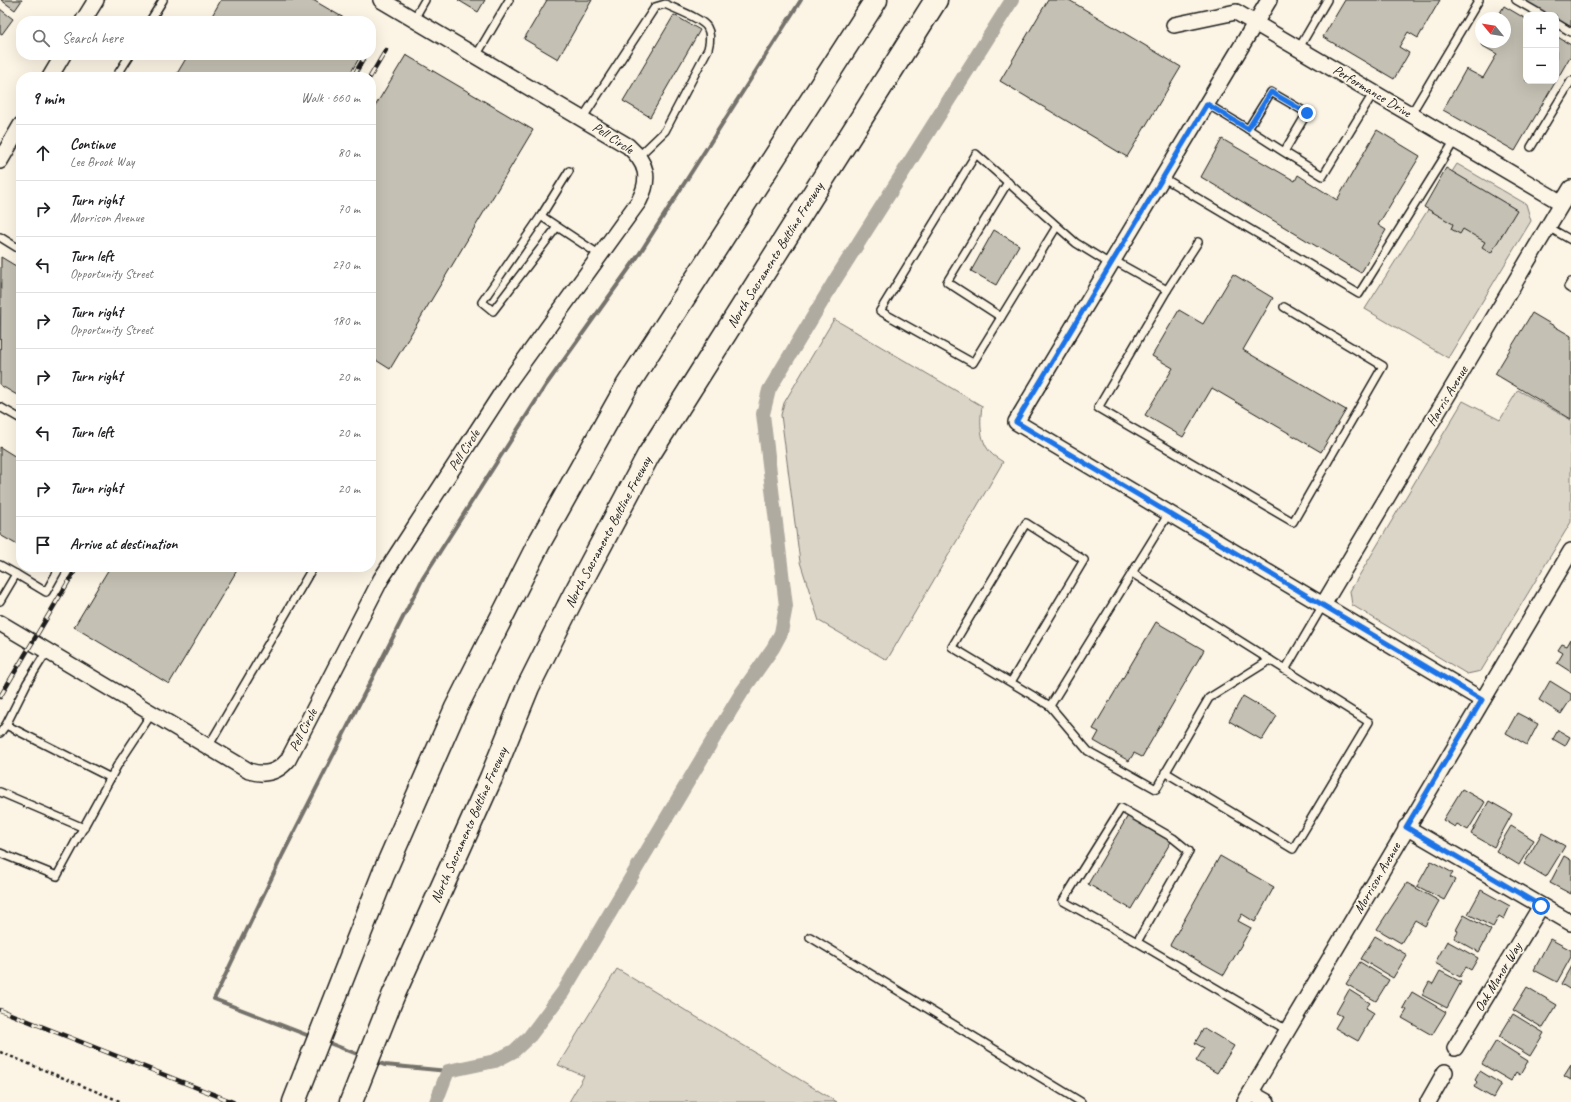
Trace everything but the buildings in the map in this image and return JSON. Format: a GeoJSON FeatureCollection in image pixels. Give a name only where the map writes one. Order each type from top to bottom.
{"type":"FeatureCollection","features":[{"type":"Feature","properties":{"kind":"highway"},"geometry":{"type":"LineString","coordinates":[[294,1102],[384,876],[456,708],[538,545],[627,386],[876,0]]}},
{"type":"Feature","properties":{"kind":"highway","name":"North Sacramento Beltline Freeway"},"geometry":{"type":"LineString","coordinates":[[351,1102],[393,996],[491,778],[528,687],[572,599],[648,456],[936,0]]}},
{"type":"Feature","properties":{"kind":"street"},"geometry":{"type":"LineString","coordinates":[[86,16],[96,0]]}},
{"type":"Feature","properties":{"kind":"street","name":"Pell Circle"},"geometry":{"type":"LineString","coordinates":[[0,622],[249,771],[258,774],[273,772],[282,767],[288,760],[380,579],[510,380],[643,193],[646,175],[639,156],[628,146],[381,0]]}},
{"type":"Feature","properties":{"kind":"street"},"geometry":{"type":"LineString","coordinates":[[1269,0],[1016,422],[1482,700]]}},
{"type":"Feature","properties":{"kind":"street","name":"Performance Drive"},"geometry":{"type":"LineString","coordinates":[[1174,25],[1236,12],[1256,22],[1562,203]]}},
{"type":"Feature","properties":{"kind":"street"},"geometry":{"type":"LineString","coordinates":[[53,72],[60,60]]}},
{"type":"Feature","properties":{"kind":"street"},"geometry":{"type":"LineString","coordinates":[[0,161],[16,134]]}},
{"type":"Feature","properties":{"kind":"street","name":"Harris Avenue"},"geometry":{"type":"LineString","coordinates":[[1323,605],[1571,188]]}},
{"type":"Feature","properties":{"kind":"street","name":"Morrison Avenue"},"geometry":{"type":"LineString","coordinates":[[1248,1097],[1406,827],[1571,551]]}},
{"type":"Feature","properties":{"kind":"street"},"geometry":{"type":"LineString","coordinates":[[1406,827],[1571,923]]}},
{"type":"Feature","properties":{"kind":"street","name":"Oak Manor Way"},"geometry":{"type":"LineString","coordinates":[[1455,1048],[1541,906]]}},
{"type":"Feature","properties":{"kind":"street"},"geometry":{"type":"LineString","coordinates":[[1428,1102],[1444,1072]]}},
{"type":"Feature","properties":{"kind":"street"},"geometry":{"type":"LineString","coordinates":[[1248,1097],[1267,1102]]}},
{"type":"Feature","properties":{"kind":"lane"},"geometry":{"type":"LineString","coordinates":[[153,16],[163,0]]}},
{"type":"Feature","properties":{"kind":"lane"},"geometry":{"type":"LineString","coordinates":[[414,19],[425,0]]}},
{"type":"Feature","properties":{"kind":"lane"},"geometry":{"type":"LineString","coordinates":[[476,56],[509,0]]}},
{"type":"Feature","properties":{"kind":"lane"},"geometry":{"type":"LineString","coordinates":[[1299,48],[1327,0]]}},
{"type":"Feature","properties":{"kind":"lane"},"geometry":{"type":"LineString","coordinates":[[1411,114],[1478,0]]}},
{"type":"Feature","properties":{"kind":"lane"},"geometry":{"type":"LineString","coordinates":[[1516,0],[1537,12]]}},
{"type":"Feature","properties":{"kind":"lane"},"geometry":{"type":"LineString","coordinates":[[582,119],[655,7],[665,4],[701,22],[707,27],[710,38],[708,49],[665,131],[639,156]]}},
{"type":"Feature","properties":{"kind":"lane"},"geometry":{"type":"LineString","coordinates":[[1559,25],[1571,32]]}},
{"type":"Feature","properties":{"kind":"lane"},"geometry":{"type":"LineString","coordinates":[[119,72],[127,60]]}},
{"type":"Feature","properties":{"kind":"lane"},"geometry":{"type":"LineString","coordinates":[[1531,147],[1571,81]]}},
{"type":"Feature","properties":{"kind":"lane"},"geometry":{"type":"LineString","coordinates":[[1248,129],[1271,92],[1307,113],[1284,152]]}},
{"type":"Feature","properties":{"kind":"lane"},"geometry":{"type":"LineString","coordinates":[[1207,104],[1323,176],[1374,92]]}},
{"type":"Feature","properties":{"kind":"lane"},"geometry":{"type":"LineString","coordinates":[[1162,177],[1359,294],[1455,140]]}},
{"type":"Feature","properties":{"kind":"lane"},"geometry":{"type":"LineString","coordinates":[[1057,226],[1002,318],[973,363],[880,311],[976,154],[1008,182],[1076,243],[1167,290]]}},
{"type":"Feature","properties":{"kind":"lane"},"geometry":{"type":"LineString","coordinates":[[557,227],[493,311],[482,302],[569,171]]}},
{"type":"Feature","properties":{"kind":"lane"},"geometry":{"type":"LineString","coordinates":[[1002,318],[947,282],[1008,182]]}},
{"type":"Feature","properties":{"kind":"lane"},"geometry":{"type":"LineString","coordinates":[[540,216],[600,255]]}},
{"type":"Feature","properties":{"kind":"lane"},"geometry":{"type":"LineString","coordinates":[[1548,227],[1571,240]]}},
{"type":"Feature","properties":{"kind":"lane"},"geometry":{"type":"LineString","coordinates":[[0,237],[16,247]]}},
{"type":"Feature","properties":{"kind":"lane"},"geometry":{"type":"LineString","coordinates":[[1198,242],[1167,290],[1098,408],[1293,522],[1383,366],[1284,307]]}},
{"type":"Feature","properties":{"kind":"lane"},"geometry":{"type":"LineString","coordinates":[[1571,282],[1568,288],[1571,289]]}},
{"type":"Feature","properties":{"kind":"lane"},"geometry":{"type":"LineString","coordinates":[[0,407],[16,416]]}},
{"type":"Feature","properties":{"kind":"lane"},"geometry":{"type":"LineString","coordinates":[[1050,706],[1169,513]]}},
{"type":"Feature","properties":{"kind":"lane"},"geometry":{"type":"LineString","coordinates":[[1011,682],[1084,560],[1026,523],[952,647],[1050,706],[1088,751],[1156,788],[1209,698],[1270,660]]}},
{"type":"Feature","properties":{"kind":"lane"},"geometry":{"type":"LineString","coordinates":[[0,565],[46,592],[57,572]]}},
{"type":"Feature","properties":{"kind":"lane"},"geometry":{"type":"LineString","coordinates":[[208,747],[310,572]]}},
{"type":"Feature","properties":{"kind":"lane"},"geometry":{"type":"LineString","coordinates":[[1132,573],[1369,722],[1293,849],[1165,772]]}},
{"type":"Feature","properties":{"kind":"lane"},"geometry":{"type":"LineString","coordinates":[[0,600],[16,574]]}},
{"type":"Feature","properties":{"kind":"lane"},"geometry":{"type":"LineString","coordinates":[[1286,670],[1323,605]]}},
{"type":"Feature","properties":{"kind":"lane"},"geometry":{"type":"LineString","coordinates":[[0,734],[27,683],[47,651]]}},
{"type":"Feature","properties":{"kind":"lane"},"geometry":{"type":"LineString","coordinates":[[0,853],[57,876],[111,778],[152,713]]}},
{"type":"Feature","properties":{"kind":"lane"},"geometry":{"type":"LineString","coordinates":[[6,725],[111,778]]}},
{"type":"Feature","properties":{"kind":"lane"},"geometry":{"type":"LineString","coordinates":[[0,792],[84,828]]}},
{"type":"Feature","properties":{"kind":"lane"},"geometry":{"type":"LineString","coordinates":[[1137,942],[1190,851],[1173,838],[1121,808],[1063,901],[1137,942],[1287,1030]]}},
{"type":"Feature","properties":{"kind":"lane"},"geometry":{"type":"LineString","coordinates":[[810,937],[1081,1102]]}},
{"type":"Feature","properties":{"kind":"path"},"geometry":{"type":"LineString","coordinates":[[0,1052],[122,1102]]}},
{"type":"Feature","properties":{"kind":"shaded area"},"geometry":{"type":"Polygon","coordinates":[[[1457,164],[1526,204],[1531,221],[1448,358],[1365,309],[1457,164]]]}},
{"type":"Feature","properties":{"kind":"shaded area"},"geometry":{"type":"Polygon","coordinates":[[[834,319],[982,406],[981,430],[986,447],[994,456],[1003,462],[887,660],[819,621],[800,562],[781,415],[784,403],[834,319]]]}},
{"type":"Feature","properties":{"kind":"shaded area"},"geometry":{"type":"Polygon","coordinates":[[[1518,390],[1571,420],[1571,522],[1481,671],[1467,674],[1352,605],[1350,591],[1463,401],[1500,420],[1518,390]]]}},
{"type":"Feature","properties":{"kind":"shaded area"},"geometry":{"type":"Polygon","coordinates":[[[617,969],[837,1102],[569,1102],[584,1076],[558,1065],[617,969]]]}},
{"type":"Feature","properties":{"kind":"waterway"},"geometry":{"type":"LineString","coordinates":[[312,1037],[214,999],[283,854],[423,578],[546,385],[638,256],[801,0]]}},
{"type":"Feature","properties":{"kind":"waterway"},"geometry":{"type":"LineString","coordinates":[[436,1102],[448,1071],[495,1061],[514,1051],[530,1036],[563,992],[714,738],[742,692],[773,648],[781,633],[786,606],[763,414],[769,390],[835,280],[1012,0]]}},
{"type":"Feature","properties":{"kind":"waterway"},"geometry":{"type":"LineString","coordinates":[[324,1041],[362,1056]]}},
{"type":"Feature","properties":{"kind":"waterway"},"geometry":{"type":"LineString","coordinates":[[374,1061],[385,1065],[448,1071]]}},
{"type":"Feature","properties":{"kind":"railway"},"geometry":{"type":"LineString","coordinates":[[373,72],[386,50]]}},
{"type":"Feature","properties":{"kind":"railway"},"geometry":{"type":"LineString","coordinates":[[356,72],[363,60]]}},
{"type":"Feature","properties":{"kind":"railway"},"geometry":{"type":"LineString","coordinates":[[0,697],[74,572]]}},
{"type":"Feature","properties":{"kind":"railway"},"geometry":{"type":"LineString","coordinates":[[0,1010],[233,1102]]}},
{"type":"Feature","properties":{"kind":"route"},"geometry":{"type":"LineString","coordinates":[[1307,113],[1271,92],[1248,129],[1207,104],[1016,422],[1482,700],[1406,827],[1541,906]]}}]}
